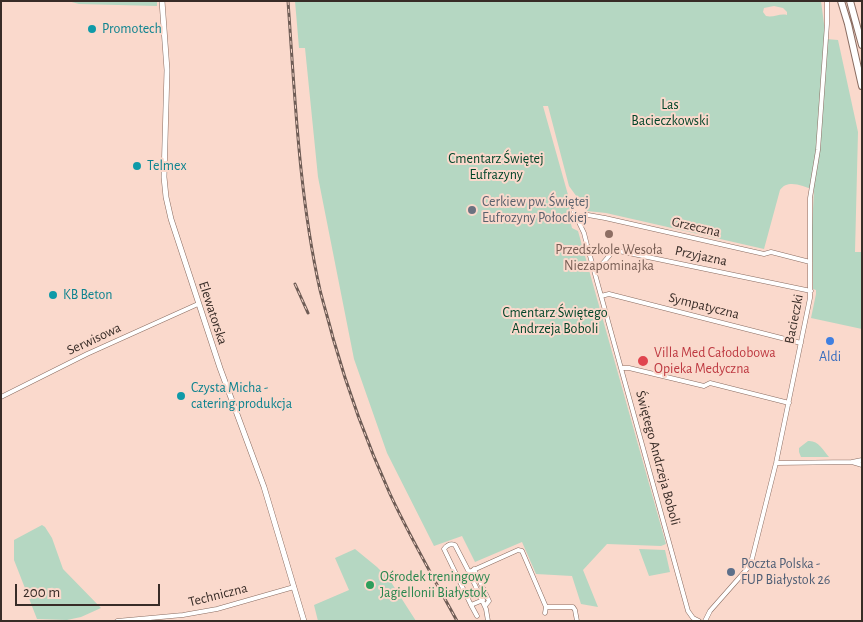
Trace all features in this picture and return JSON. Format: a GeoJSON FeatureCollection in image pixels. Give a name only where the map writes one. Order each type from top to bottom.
{"type":"FeatureCollection","features":[{"type":"Feature","properties":{"kind":"main road"},"geometry":{"type":"LineString","coordinates":[[841,1],[862,86]]}},
{"type":"Feature","properties":{"kind":"main road"},"geometry":{"type":"LineString","coordinates":[[850,1],[862,45]]}},
{"type":"Feature","properties":{"kind":"street","name":"Elewatorska"},"geometry":{"type":"LineString","coordinates":[[162,1],[167,70],[164,172],[166,197],[198,304],[264,487],[304,621]]}},
{"type":"Feature","properties":{"kind":"street","name":"Bacieczki"},"geometry":{"type":"LineString","coordinates":[[705,621],[710,611],[750,564],[776,463],[801,343],[811,292],[810,198],[818,150],[827,1]]}},
{"type":"Feature","properties":{"kind":"street","name":"Świętego Andrzeja Boboli"},"geometry":{"type":"LineString","coordinates":[[574,212],[584,234],[688,610],[692,618],[699,621]]}},
{"type":"Feature","properties":{"kind":"street","name":"Grzeczna"},"geometry":{"type":"LineString","coordinates":[[576,217],[588,214],[764,254],[771,252],[810,262]]}},
{"type":"Feature","properties":{"kind":"street","name":"Przyjazna"},"geometry":{"type":"LineString","coordinates":[[593,267],[603,264],[614,250],[811,292]]}},
{"type":"Feature","properties":{"kind":"street","name":"Sympatyczna"},"geometry":{"type":"LineString","coordinates":[[601,296],[609,294],[801,343]]}},
{"type":"Feature","properties":{"kind":"street","name":"Serwisowa"},"geometry":{"type":"LineString","coordinates":[[1,397],[87,354],[198,304]]}},
{"type":"Feature","properties":{"kind":"street"},"geometry":{"type":"LineString","coordinates":[[622,368],[629,368],[704,386],[710,383],[789,403]]}},
{"type":"Feature","properties":{"kind":"street"},"geometry":{"type":"LineString","coordinates":[[776,463],[852,462],[862,460]]}},
{"type":"Feature","properties":{"kind":"street"},"geometry":{"type":"LineString","coordinates":[[852,462],[862,465]]}},
{"type":"Feature","properties":{"kind":"street"},"geometry":{"type":"LineString","coordinates":[[477,616],[444,549],[446,546],[455,545],[483,600],[488,621]]}},
{"type":"Feature","properties":{"kind":"street"},"geometry":{"type":"LineString","coordinates":[[469,572],[518,550],[522,551],[546,607],[545,612]]}},
{"type":"Feature","properties":{"kind":"street"},"geometry":{"type":"LineString","coordinates":[[474,569],[489,601],[485,606]]}},
{"type":"Feature","properties":{"kind":"street","name":"Techniczna"},"geometry":{"type":"LineString","coordinates":[[117,621],[183,615],[217,609],[294,587]]}},
{"type":"Feature","properties":{"kind":"street"},"geometry":{"type":"LineString","coordinates":[[471,605],[483,600]]}},
{"type":"Feature","properties":{"kind":"street"},"geometry":{"type":"LineString","coordinates":[[546,607],[572,607],[575,610],[577,621]]}},
{"type":"Feature","properties":{"kind":"green space"},"geometry":{"type":"Polygon","coordinates":[[[68,1],[157,1],[157,6],[79,4],[68,1]]]}},
{"type":"Feature","properties":{"kind":"green space"},"geometry":{"type":"Polygon","coordinates":[[[295,1],[821,1],[826,39],[838,40],[858,132],[855,252],[861,252],[862,329],[811,318],[816,294],[816,290],[813,289],[812,228],[814,190],[791,184],[780,190],[764,249],[606,213],[587,211],[569,186],[548,106],[543,106],[572,209],[569,216],[572,228],[578,231],[666,544],[661,546],[607,544],[583,570],[598,607],[581,604],[572,576],[536,574],[522,542],[475,562],[462,536],[434,546],[387,453],[354,359],[318,177],[305,48],[299,48],[295,1]],[[774,6],[764,8],[763,12],[766,16],[787,15],[783,8],[774,6]]]}},
{"type":"Feature","properties":{"kind":"green space"},"geometry":{"type":"Polygon","coordinates":[[[808,441],[815,442],[829,457],[801,457],[799,448],[808,441]]]}},
{"type":"Feature","properties":{"kind":"green space"},"geometry":{"type":"Polygon","coordinates":[[[42,525],[52,538],[63,569],[101,608],[81,617],[67,620],[37,619],[14,560],[14,540],[42,525]]]}},
{"type":"Feature","properties":{"kind":"green space","name":"Ośrodek treningowy Jagiellonii Białystok"},"geometry":{"type":"Polygon","coordinates":[[[355,549],[389,579],[416,621],[318,621],[314,605],[349,590],[335,558],[355,549]]]}},
{"type":"Feature","properties":{"kind":"green space"},"geometry":{"type":"Polygon","coordinates":[[[639,549],[665,550],[670,572],[649,576],[639,549]]]}},
{"type":"Feature","properties":{"kind":"railway"},"geometry":{"type":"LineString","coordinates":[[288,1],[302,183],[313,255],[323,302],[352,397],[382,475],[422,558],[457,621]]}},
{"type":"Feature","properties":{"kind":"railway"},"geometry":{"type":"LineString","coordinates":[[295,284],[308,313]]}},
{"type":"Feature","properties":{"kind":"place","name":"Promotech"},"geometry":{"type":"Point","coordinates":[92,29]}},
{"type":"Feature","properties":{"kind":"place","name":"Telmex"},"geometry":{"type":"Point","coordinates":[137,166]}},
{"type":"Feature","properties":{"kind":"place","name":"Cerkiew pw. Świętej Eufrozyny Połockiej"},"geometry":{"type":"Point","coordinates":[472,210]}},
{"type":"Feature","properties":{"kind":"place","name":"Przedszkole Wesoła Niezapominajka"},"geometry":{"type":"Point","coordinates":[609,234]}},
{"type":"Feature","properties":{"kind":"place","name":"KB Beton"},"geometry":{"type":"Point","coordinates":[53,295]}},
{"type":"Feature","properties":{"kind":"place","name":"Aldi"},"geometry":{"type":"Point","coordinates":[830,341]}},
{"type":"Feature","properties":{"kind":"place","name":"Villa Med Całodobowa Opieka Medyczna"},"geometry":{"type":"Point","coordinates":[643,361]}},
{"type":"Feature","properties":{"kind":"place","name":"Czysta Micha - catering produkcja"},"geometry":{"type":"Point","coordinates":[181,396]}},
{"type":"Feature","properties":{"kind":"place","name":"Poczta Polska - FUP Białystok 26"},"geometry":{"type":"Point","coordinates":[731,572]}},
{"type":"Feature","properties":{"kind":"place","name":"Ośrodek treningowy Jagiellonii Białystok"},"geometry":{"type":"Point","coordinates":[370,585]}},
{"type":"Feature","properties":{"kind":"park label","name":"Las Bacieczkowski"},"geometry":{"type":"Point","coordinates":[670,114]}},
{"type":"Feature","properties":{"kind":"park label","name":"Cmentarz Świętej Eufrazyny"},"geometry":{"type":"Point","coordinates":[496,168]}},
{"type":"Feature","properties":{"kind":"park label","name":"Cmentarz Świętego Andrzeja Boboli"},"geometry":{"type":"Point","coordinates":[555,322]}}]}
